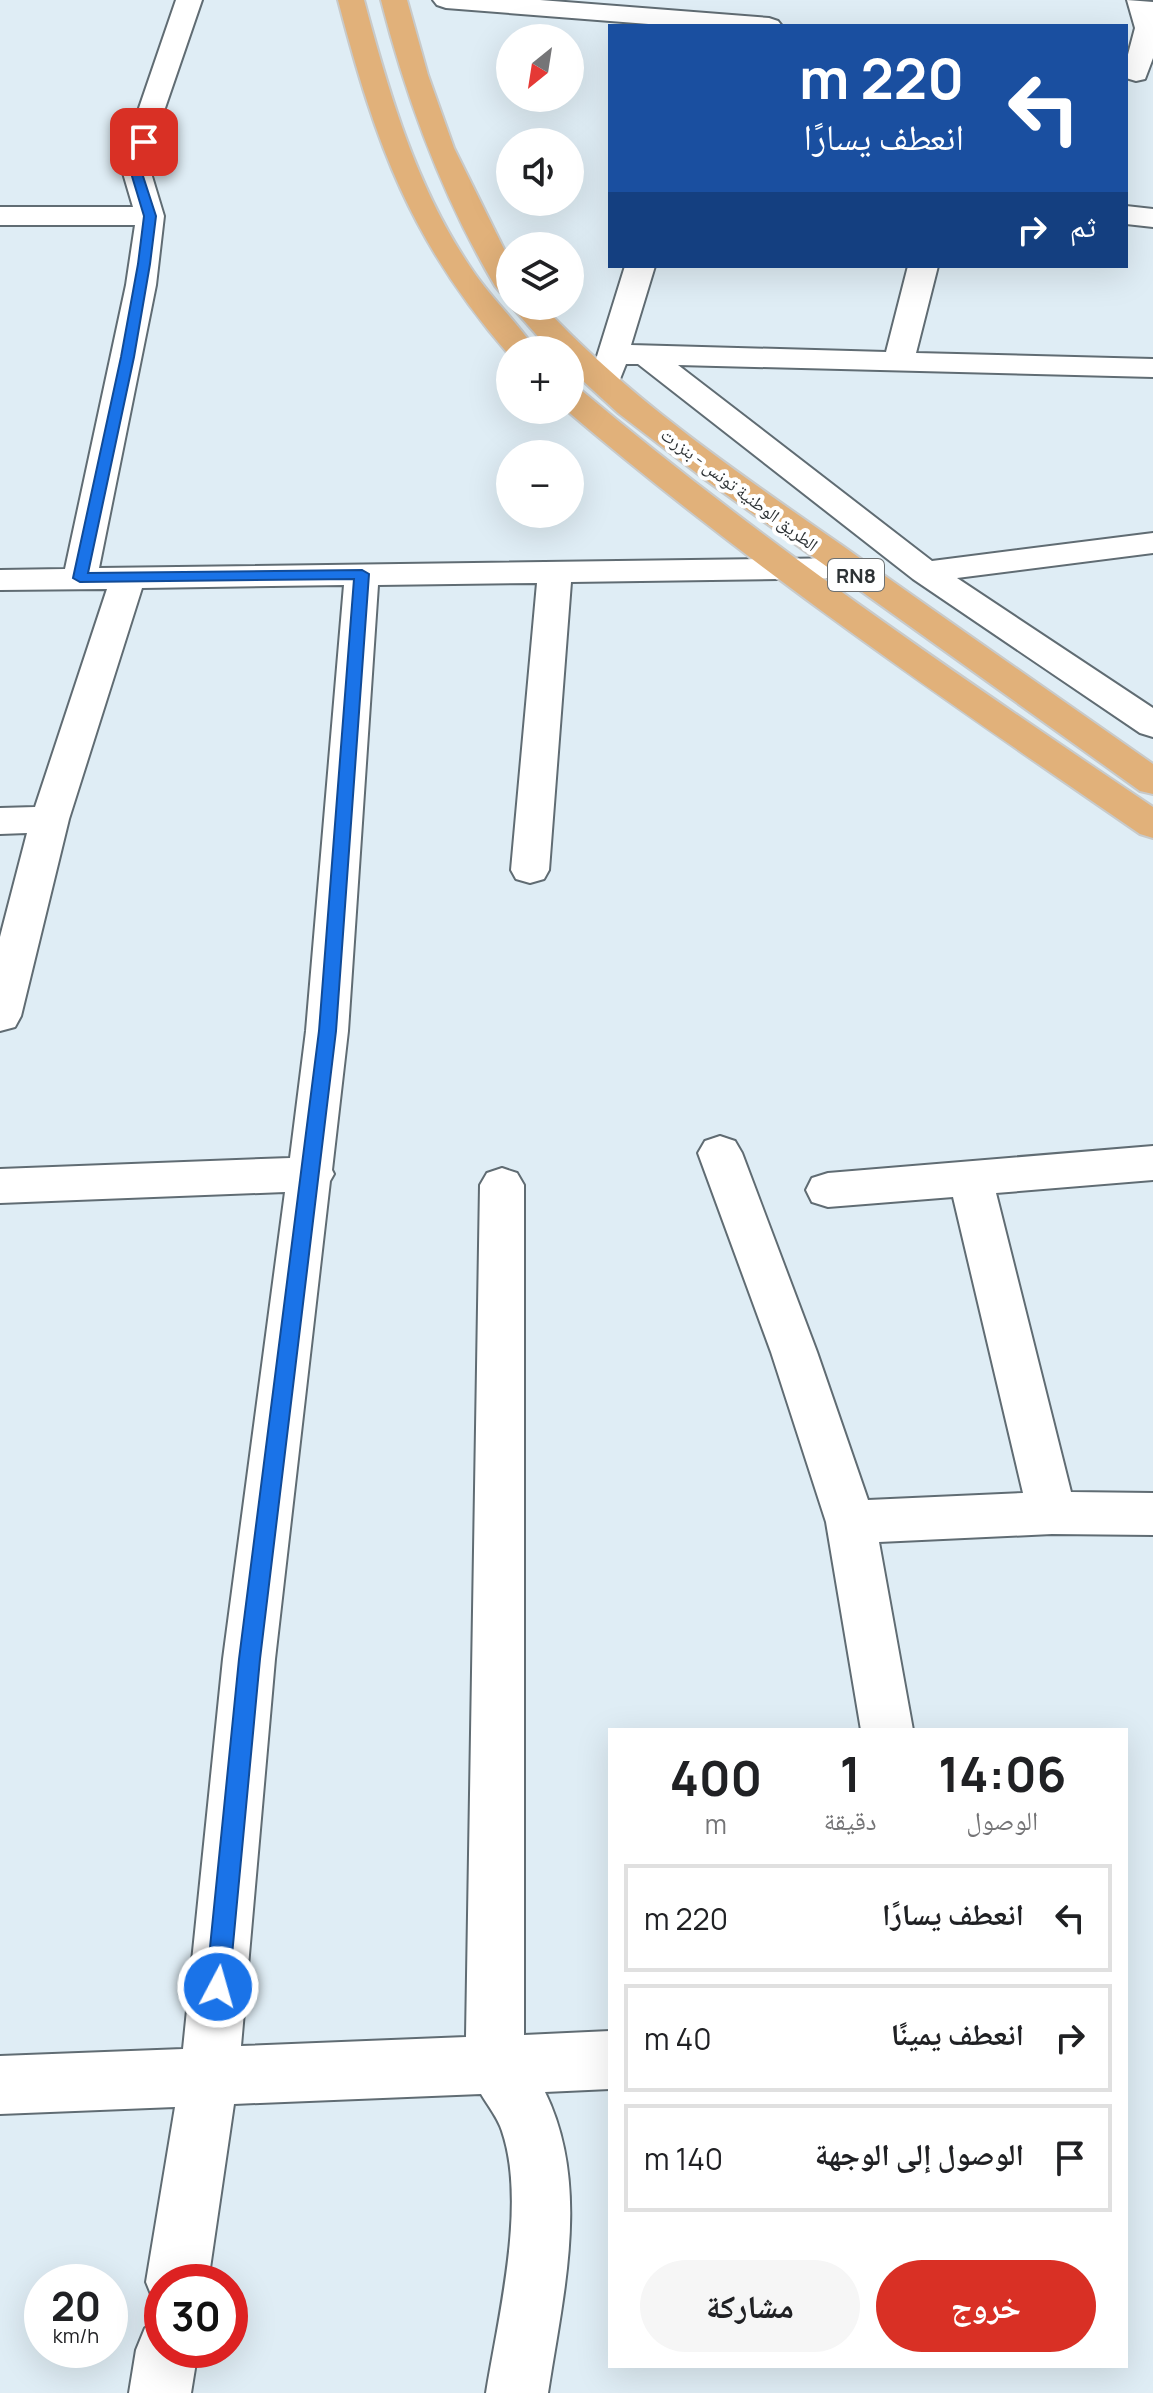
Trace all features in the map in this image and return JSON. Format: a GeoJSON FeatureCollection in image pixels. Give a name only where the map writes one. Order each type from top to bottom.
{"type":"FeatureCollection","features":[{"type":"Feature","properties":{"kind":"main road"},"geometry":{"type":"LineString","coordinates":[[351,0],[372,83],[401,165],[432,232],[463,280],[509,336]]}},
{"type":"Feature","properties":{"kind":"main road"},"geometry":{"type":"LineString","coordinates":[[394,0],[416,83],[441,151],[476,232],[496,264]]}},
{"type":"Feature","properties":{"kind":"main road","name":"الطريق الوطنية تونس - بنزرت"},"geometry":{"type":"LineString","coordinates":[[539,320],[555,336]]}},
{"type":"Feature","properties":{"kind":"main road","name":"الطريق الوطنية تونس - بنزرت"},"geometry":{"type":"LineString","coordinates":[[584,358],[608,369],[714,471],[1153,782]]}},
{"type":"Feature","properties":{"kind":"main road","name":"الطريق الوطنية تونس - بنزرت"},"geometry":{"type":"LineString","coordinates":[[584,409],[656,472],[786,569],[1153,825]]}},
{"type":"Feature","properties":{"kind":"street"},"geometry":{"type":"LineString","coordinates":[[80,578],[127,357],[150,216],[137,173],[151,111],[189,0]]}},
{"type":"Feature","properties":{"kind":"street"},"geometry":{"type":"LineString","coordinates":[[446,0],[720,23]]}},
{"type":"Feature","properties":{"kind":"street"},"geometry":{"type":"LineString","coordinates":[[1138,74],[1148,28],[1140,0]]}},
{"type":"Feature","properties":{"kind":"street"},"geometry":{"type":"LineString","coordinates":[[1128,215],[1153,218]]}},
{"type":"Feature","properties":{"kind":"street"},"geometry":{"type":"LineString","coordinates":[[0,216],[150,216]]}},
{"type":"Feature","properties":{"kind":"street"},"geometry":{"type":"LineString","coordinates":[[608,369],[639,268]]}},
{"type":"Feature","properties":{"kind":"street"},"geometry":{"type":"LineString","coordinates":[[899,360],[922,268]]}},
{"type":"Feature","properties":{"kind":"street"},"geometry":{"type":"LineString","coordinates":[[608,369],[647,356],[1153,368]]}},
{"type":"Feature","properties":{"kind":"street"},"geometry":{"type":"LineString","coordinates":[[647,356],[925,572],[1153,725]]}},
{"type":"Feature","properties":{"kind":"street"},"geometry":{"type":"LineString","coordinates":[[925,572],[1153,543]]}},
{"type":"Feature","properties":{"kind":"street"},"geometry":{"type":"LineString","coordinates":[[0,580],[847,568]]}},
{"type":"Feature","properties":{"kind":"street"},"geometry":{"type":"LineString","coordinates":[[530,870],[555,573]]}},
{"type":"Feature","properties":{"kind":"street"},"geometry":{"type":"LineString","coordinates":[[180,2264],[209,2076],[249,1659],[312,1174],[327,1031],[362,574]]}},
{"type":"Feature","properties":{"kind":"street"},"geometry":{"type":"LineString","coordinates":[[0,1016],[50,819],[128,577]]}},
{"type":"Feature","properties":{"kind":"street"},"geometry":{"type":"LineString","coordinates":[[0,821],[50,819]]}},
{"type":"Feature","properties":{"kind":"street"},"geometry":{"type":"LineString","coordinates":[[720,1153],[794,1352],[851,1522],[887,1728]]}},
{"type":"Feature","properties":{"kind":"street"},"geometry":{"type":"LineString","coordinates":[[828,1190],[1153,1163]]}},
{"type":"Feature","properties":{"kind":"street"},"geometry":{"type":"LineString","coordinates":[[0,1186],[312,1174]]}},
{"type":"Feature","properties":{"kind":"street"},"geometry":{"type":"LineString","coordinates":[[971,1180],[1052,1513]]}},
{"type":"Feature","properties":{"kind":"street"},"geometry":{"type":"LineString","coordinates":[[502,1185],[495,2063],[531,2127],[539,2175],[539,2235],[517,2393]]}},
{"type":"Feature","properties":{"kind":"street"},"geometry":{"type":"LineString","coordinates":[[851,1522],[1052,1513],[1153,1514]]}},
{"type":"Feature","properties":{"kind":"street"},"geometry":{"type":"LineString","coordinates":[[0,2085],[608,2060]]}},
{"type":"Feature","properties":{"kind":"street"},"geometry":{"type":"LineString","coordinates":[[160,2393],[164,2368]]}},
{"type":"Feature","properties":{"kind":"route"},"geometry":{"type":"LineString","coordinates":[[144,142],[137,173],[150,216],[144,264],[80,578],[362,574],[327,1031],[312,1174],[249,1659],[218,1987]]}}]}
